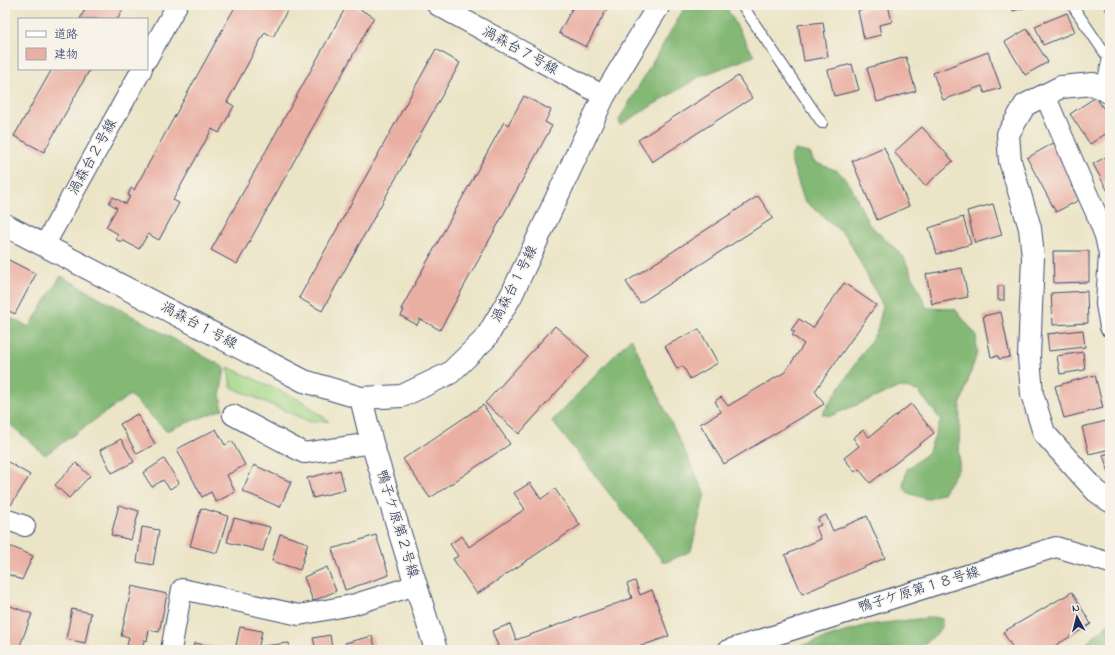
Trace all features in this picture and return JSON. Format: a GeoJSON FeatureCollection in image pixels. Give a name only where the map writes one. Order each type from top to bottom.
{"type":"FeatureCollection","features":[{"type":"Feature","properties":{"kind":"street"},"geometry":{"type":"LineString","coordinates":[[148,57],[177,5]]}},
{"type":"Feature","properties":{"kind":"street","name":"渦森台７号線"},"geometry":{"type":"LineString","coordinates":[[437,5],[604,96]]}},
{"type":"Feature","properties":{"kind":"street","name":"渦森台１号線"},"geometry":{"type":"LineString","coordinates":[[5,225],[304,381],[361,398],[402,396],[450,373],[486,338],[511,296],[604,96],[659,5]]}},
{"type":"Feature","properties":{"kind":"street","name":"渦森台２号線"},"geometry":{"type":"LineString","coordinates":[[44,246],[141,70]]}},
{"type":"Feature","properties":{"kind":"street"},"geometry":{"type":"LineString","coordinates":[[1106,90],[1093,84],[1061,87],[1025,105],[1008,134],[1010,161],[1030,228],[1033,257],[1029,357],[1032,394],[1044,433],[1096,492],[1110,501]]}},
{"type":"Feature","properties":{"kind":"street"},"geometry":{"type":"LineString","coordinates":[[1046,95],[1105,236],[1109,254],[1106,304],[1110,327]]}},
{"type":"Feature","properties":{"kind":"street","name":"鴨子ケ原第２号線"},"geometry":{"type":"LineString","coordinates":[[361,398],[372,444],[436,650]]}},
{"type":"Feature","properties":{"kind":"street"},"geometry":{"type":"LineString","coordinates":[[233,415],[304,453],[372,444]]}},
{"type":"Feature","properties":{"kind":"street"},"geometry":{"type":"LineString","coordinates":[[5,519],[26,526]]}},
{"type":"Feature","properties":{"kind":"street","name":"鴨子ケ原第１８号線"},"geometry":{"type":"LineString","coordinates":[[728,650],[1056,547],[1110,563]]}},
{"type":"Feature","properties":{"kind":"street"},"geometry":{"type":"LineString","coordinates":[[171,650],[182,589],[299,615],[352,606],[416,585]]}},
{"type":"Feature","properties":{"kind":"lane"},"geometry":{"type":"LineString","coordinates":[[742,5],[822,122]]}},
{"type":"Feature","properties":{"kind":"lane"},"geometry":{"type":"LineString","coordinates":[[1072,5],[1108,58],[1106,90]]}},
{"type":"Feature","properties":{"kind":"green space"},"geometry":{"type":"Polygon","coordinates":[[[686,5],[725,5],[754,56],[701,76],[620,125],[619,120],[686,5]]]}},
{"type":"Feature","properties":{"kind":"green space"},"geometry":{"type":"Polygon","coordinates":[[[795,150],[810,153],[814,162],[838,171],[850,184],[868,223],[903,256],[927,308],[955,309],[976,335],[977,353],[960,406],[959,468],[943,493],[926,499],[908,493],[903,485],[907,469],[928,453],[941,420],[918,391],[900,387],[830,416],[822,414],[877,331],[883,306],[847,237],[804,200],[790,157],[795,150]]]}},
{"type":"Feature","properties":{"kind":"green space"},"geometry":{"type":"Polygon","coordinates":[[[61,276],[225,368],[220,396],[223,409],[166,431],[130,395],[45,455],[5,420],[5,315],[29,327],[61,276]]]}},
{"type":"Feature","properties":{"kind":"green space"},"geometry":{"type":"Polygon","coordinates":[[[631,338],[705,494],[691,551],[664,563],[552,421],[631,338]]]}},
{"type":"Feature","properties":{"kind":"green space"},"geometry":{"type":"Polygon","coordinates":[[[228,367],[302,401],[329,421],[310,422],[231,387],[228,367]]]}},
{"type":"Feature","properties":{"kind":"green space"},"geometry":{"type":"Polygon","coordinates":[[[934,617],[942,619],[942,628],[917,650],[788,650],[867,625],[934,617]]]}},
{"type":"Feature","properties":{"kind":"green space"},"geometry":{"type":"Polygon","coordinates":[[[1110,622],[1110,650],[1079,650],[1110,622]]]}},
{"type":"Feature","properties":{"kind":"building"},"geometry":{"type":"Polygon","coordinates":[[[5,5],[10,5],[5,15],[5,5]]]}},
{"type":"Feature","properties":{"kind":"building"},"geometry":{"type":"Polygon","coordinates":[[[87,5],[125,5],[118,18],[80,18],[87,5]]]}},
{"type":"Feature","properties":{"kind":"building"},"geometry":{"type":"Polygon","coordinates":[[[236,5],[281,5],[288,9],[273,37],[265,32],[227,102],[234,106],[219,133],[212,129],[173,200],[179,203],[159,240],[148,234],[139,249],[122,240],[121,242],[115,239],[118,234],[106,227],[117,208],[109,203],[113,197],[126,204],[130,196],[128,195],[131,188],[134,190],[236,5]]]}},
{"type":"Feature","properties":{"kind":"building"},"geometry":{"type":"Polygon","coordinates":[[[347,5],[352,5],[374,17],[237,264],[211,250],[347,5]]]}},
{"type":"Feature","properties":{"kind":"building"},"geometry":{"type":"Polygon","coordinates":[[[574,5],[609,5],[586,47],[559,33],[574,5]]]}},
{"type":"Feature","properties":{"kind":"building"},"geometry":{"type":"Polygon","coordinates":[[[888,5],[892,22],[879,25],[881,35],[864,39],[858,11],[888,5]]]}},
{"type":"Feature","properties":{"kind":"building"},"geometry":{"type":"Polygon","coordinates":[[[1011,5],[1033,5],[1013,11],[1011,5]]]}},
{"type":"Feature","properties":{"kind":"building"},"geometry":{"type":"Polygon","coordinates":[[[1103,5],[1110,5],[1110,12],[1108,13],[1103,5]]]}},
{"type":"Feature","properties":{"kind":"building"},"geometry":{"type":"Polygon","coordinates":[[[1067,13],[1075,32],[1043,45],[1035,26],[1067,13]]]}},
{"type":"Feature","properties":{"kind":"building"},"geometry":{"type":"Polygon","coordinates":[[[823,22],[828,57],[804,61],[798,25],[823,22]]]}},
{"type":"Feature","properties":{"kind":"building"},"geometry":{"type":"Polygon","coordinates":[[[1027,29],[1048,62],[1025,75],[1005,42],[1027,29]]]}},
{"type":"Feature","properties":{"kind":"building"},"geometry":{"type":"Polygon","coordinates":[[[436,49],[460,63],[322,311],[299,298],[436,49]]]}},
{"type":"Feature","properties":{"kind":"building"},"geometry":{"type":"Polygon","coordinates":[[[988,52],[1001,88],[985,93],[982,86],[943,100],[933,73],[988,52]]]}},
{"type":"Feature","properties":{"kind":"building"},"geometry":{"type":"Polygon","coordinates":[[[906,57],[916,91],[877,102],[867,68],[906,57]]]}},
{"type":"Feature","properties":{"kind":"building"},"geometry":{"type":"Polygon","coordinates":[[[852,64],[859,90],[834,96],[828,70],[852,64]]]}},
{"type":"Feature","properties":{"kind":"building"},"geometry":{"type":"Polygon","coordinates":[[[51,70],[89,70],[44,152],[14,136],[51,70]]]}},
{"type":"Feature","properties":{"kind":"building"},"geometry":{"type":"Polygon","coordinates":[[[738,76],[752,98],[652,162],[638,140],[738,76]]]}},
{"type":"Feature","properties":{"kind":"building"},"geometry":{"type":"Polygon","coordinates":[[[524,96],[551,110],[545,122],[552,126],[440,330],[420,319],[417,325],[401,316],[404,310],[401,309],[504,122],[508,125],[524,96]]]}},
{"type":"Feature","properties":{"kind":"building"},"geometry":{"type":"Polygon","coordinates":[[[1096,97],[1110,119],[1110,131],[1090,144],[1070,114],[1096,97]]]}},
{"type":"Feature","properties":{"kind":"building"},"geometry":{"type":"Polygon","coordinates":[[[922,127],[953,161],[925,186],[894,152],[922,127]]]}},
{"type":"Feature","properties":{"kind":"building"},"geometry":{"type":"Polygon","coordinates":[[[1059,140],[1081,180],[1071,185],[1079,200],[1056,212],[1027,158],[1059,140]]]}},
{"type":"Feature","properties":{"kind":"building"},"geometry":{"type":"Polygon","coordinates":[[[884,147],[909,206],[877,220],[852,161],[884,147]]]}},
{"type":"Feature","properties":{"kind":"building"},"geometry":{"type":"Polygon","coordinates":[[[1109,155],[1110,158],[1110,195],[1093,164],[1109,155]]]}},
{"type":"Feature","properties":{"kind":"building"},"geometry":{"type":"Polygon","coordinates":[[[758,196],[773,218],[640,303],[626,282],[758,196]]]}},
{"type":"Feature","properties":{"kind":"building"},"geometry":{"type":"Polygon","coordinates":[[[993,204],[1002,235],[975,243],[967,211],[993,204]]]}},
{"type":"Feature","properties":{"kind":"building"},"geometry":{"type":"Polygon","coordinates":[[[963,217],[971,244],[937,254],[929,228],[963,217]]]}},
{"type":"Feature","properties":{"kind":"building"},"geometry":{"type":"Polygon","coordinates":[[[1053,251],[1089,251],[1089,282],[1054,283],[1053,251]]]}},
{"type":"Feature","properties":{"kind":"building"},"geometry":{"type":"Polygon","coordinates":[[[5,258],[36,274],[15,314],[5,309],[5,258]]]}},
{"type":"Feature","properties":{"kind":"building"},"geometry":{"type":"Polygon","coordinates":[[[962,268],[968,297],[932,304],[926,274],[962,268]]]}},
{"type":"Feature","properties":{"kind":"building"},"geometry":{"type":"Polygon","coordinates":[[[844,283],[876,305],[815,391],[824,404],[724,464],[700,424],[721,412],[715,401],[721,397],[728,406],[785,372],[804,344],[792,335],[795,332],[791,330],[799,319],[813,328],[844,283]]]}},
{"type":"Feature","properties":{"kind":"building"},"geometry":{"type":"Polygon","coordinates":[[[998,286],[1004,286],[1004,300],[998,300],[998,286]]]}},
{"type":"Feature","properties":{"kind":"building"},"geometry":{"type":"Polygon","coordinates":[[[1087,291],[1088,323],[1053,325],[1051,293],[1087,291]]]}},
{"type":"Feature","properties":{"kind":"building"},"geometry":{"type":"Polygon","coordinates":[[[1001,312],[1010,357],[999,359],[998,356],[991,357],[983,316],[1001,312]]]}},
{"type":"Feature","properties":{"kind":"building"},"geometry":{"type":"Polygon","coordinates":[[[555,326],[589,356],[519,434],[485,403],[555,326]]]}},
{"type":"Feature","properties":{"kind":"building"},"geometry":{"type":"Polygon","coordinates":[[[699,329],[718,363],[690,379],[683,366],[677,369],[665,346],[699,329]]]}},
{"type":"Feature","properties":{"kind":"building"},"geometry":{"type":"Polygon","coordinates":[[[1083,330],[1085,347],[1049,351],[1047,334],[1083,330]]]}},
{"type":"Feature","properties":{"kind":"building"},"geometry":{"type":"Polygon","coordinates":[[[1083,352],[1085,370],[1060,374],[1057,356],[1083,352]]]}},
{"type":"Feature","properties":{"kind":"building"},"geometry":{"type":"Polygon","coordinates":[[[1095,375],[1103,408],[1064,418],[1055,386],[1095,375]]]}},
{"type":"Feature","properties":{"kind":"building"},"geometry":{"type":"Polygon","coordinates":[[[911,404],[934,433],[870,483],[859,469],[855,472],[844,458],[859,446],[853,438],[863,430],[869,437],[911,404]]]}},
{"type":"Feature","properties":{"kind":"building"},"geometry":{"type":"Polygon","coordinates":[[[483,405],[510,444],[430,498],[403,459],[483,405]]]}},
{"type":"Feature","properties":{"kind":"building"},"geometry":{"type":"Polygon","coordinates":[[[137,414],[155,444],[137,454],[120,424],[137,414]]]}},
{"type":"Feature","properties":{"kind":"building"},"geometry":{"type":"Polygon","coordinates":[[[1110,420],[1110,449],[1089,454],[1082,427],[1110,420]]]}},
{"type":"Feature","properties":{"kind":"building"},"geometry":{"type":"Polygon","coordinates":[[[216,429],[225,445],[232,441],[245,465],[227,475],[235,492],[216,502],[211,492],[202,497],[177,449],[216,429]]]}},
{"type":"Feature","properties":{"kind":"building"},"geometry":{"type":"Polygon","coordinates":[[[121,439],[134,462],[112,473],[100,450],[121,439]]]}},
{"type":"Feature","properties":{"kind":"building"},"geometry":{"type":"Polygon","coordinates":[[[1110,453],[1110,476],[1103,455],[1110,453]]]}},
{"type":"Feature","properties":{"kind":"building"},"geometry":{"type":"Polygon","coordinates":[[[164,459],[179,483],[170,489],[163,480],[152,487],[143,473],[164,459]]]}},
{"type":"Feature","properties":{"kind":"building"},"geometry":{"type":"Polygon","coordinates":[[[8,462],[30,475],[11,505],[5,501],[5,467],[8,462]]]}},
{"type":"Feature","properties":{"kind":"building"},"geometry":{"type":"Polygon","coordinates":[[[76,463],[90,476],[69,498],[55,485],[76,463]]]}},
{"type":"Feature","properties":{"kind":"building"},"geometry":{"type":"Polygon","coordinates":[[[254,465],[291,482],[280,507],[242,491],[254,465]]]}},
{"type":"Feature","properties":{"kind":"building"},"geometry":{"type":"Polygon","coordinates":[[[340,470],[345,490],[313,498],[307,478],[340,470]]]}},
{"type":"Feature","properties":{"kind":"building"},"geometry":{"type":"Polygon","coordinates":[[[530,483],[541,499],[555,489],[580,525],[477,594],[453,559],[458,556],[450,544],[462,536],[469,547],[525,509],[514,493],[530,483]]]}},
{"type":"Feature","properties":{"kind":"building"},"geometry":{"type":"Polygon","coordinates":[[[119,505],[139,511],[131,540],[111,535],[119,505]]]}},
{"type":"Feature","properties":{"kind":"building"},"geometry":{"type":"Polygon","coordinates":[[[201,508],[228,516],[217,553],[190,546],[201,508]]]}},
{"type":"Feature","properties":{"kind":"building"},"geometry":{"type":"Polygon","coordinates":[[[826,515],[833,531],[867,516],[885,558],[802,594],[785,555],[821,539],[816,527],[821,525],[818,519],[826,515]]]}},
{"type":"Feature","properties":{"kind":"building"},"geometry":{"type":"Polygon","coordinates":[[[234,518],[270,527],[263,551],[227,542],[234,518]]]}},
{"type":"Feature","properties":{"kind":"building"},"geometry":{"type":"Polygon","coordinates":[[[142,527],[159,530],[153,565],[137,562],[142,527]]]}},
{"type":"Feature","properties":{"kind":"building"},"geometry":{"type":"Polygon","coordinates":[[[280,534],[308,543],[300,570],[272,561],[280,534]]]}},
{"type":"Feature","properties":{"kind":"building"},"geometry":{"type":"Polygon","coordinates":[[[376,535],[389,575],[345,590],[332,549],[376,535]]]}},
{"type":"Feature","properties":{"kind":"building"},"geometry":{"type":"Polygon","coordinates":[[[5,544],[33,556],[22,580],[5,573],[5,544]]]}},
{"type":"Feature","properties":{"kind":"building"},"geometry":{"type":"Polygon","coordinates":[[[327,567],[336,591],[313,601],[304,577],[327,567]]]}},
{"type":"Feature","properties":{"kind":"building"},"geometry":{"type":"Polygon","coordinates":[[[635,581],[640,595],[652,590],[669,636],[630,650],[486,650],[498,646],[492,631],[510,624],[516,640],[632,598],[627,584],[635,581]]]}},
{"type":"Feature","properties":{"kind":"building"},"geometry":{"type":"Polygon","coordinates":[[[132,586],[167,594],[159,632],[149,630],[147,641],[144,640],[142,650],[126,650],[129,637],[121,636],[132,586]]]}},
{"type":"Feature","properties":{"kind":"building"},"geometry":{"type":"Polygon","coordinates":[[[1072,592],[1091,624],[1048,650],[1014,650],[1003,632],[1072,592]]]}},
{"type":"Feature","properties":{"kind":"building"},"geometry":{"type":"Polygon","coordinates":[[[5,604],[32,614],[19,648],[5,643],[5,604]]]}},
{"type":"Feature","properties":{"kind":"building"},"geometry":{"type":"Polygon","coordinates":[[[72,609],[91,613],[85,643],[66,639],[72,609]]]}},
{"type":"Feature","properties":{"kind":"building"},"geometry":{"type":"Polygon","coordinates":[[[240,627],[262,631],[258,650],[235,650],[240,627]]]}},
{"type":"Feature","properties":{"kind":"building"},"geometry":{"type":"Polygon","coordinates":[[[330,635],[332,648],[340,647],[340,650],[316,650],[313,638],[330,635]]]}},
{"type":"Feature","properties":{"kind":"building"},"geometry":{"type":"Polygon","coordinates":[[[372,636],[376,650],[347,650],[345,643],[372,636]]]}},
{"type":"Feature","properties":{"kind":"building"},"geometry":{"type":"Polygon","coordinates":[[[194,643],[230,649],[230,650],[193,650],[194,643]]]}},
{"type":"Feature","properties":{"kind":"building"},"geometry":{"type":"Polygon","coordinates":[[[289,643],[290,650],[263,650],[262,646],[289,643]]]}}]}
